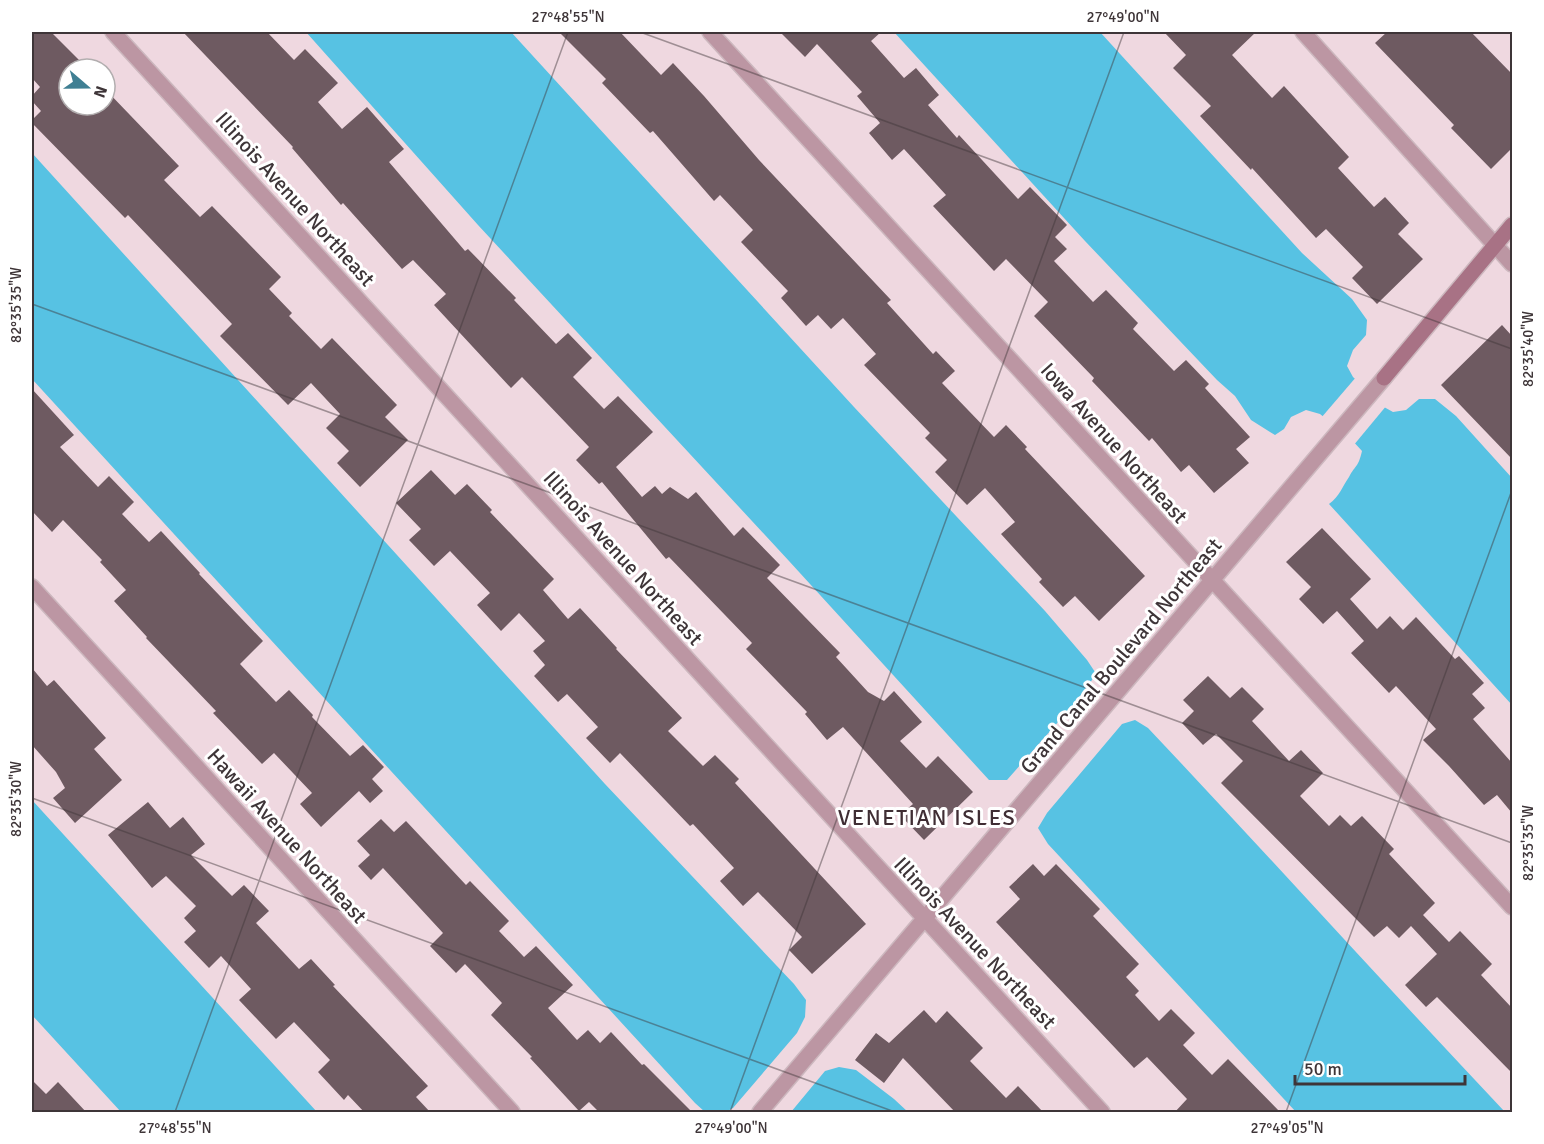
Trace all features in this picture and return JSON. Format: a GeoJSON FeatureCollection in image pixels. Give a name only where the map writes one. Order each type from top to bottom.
{"type":"FeatureCollection","features":[{"type":"Feature","properties":{"kind":"street","name":"Illinois Avenue Northeast"},"geometry":{"type":"LineString","coordinates":[[113,32],[1102,1113]]}},
{"type":"Feature","properties":{"kind":"street","name":"Iowa Avenue Northeast"},"geometry":{"type":"LineString","coordinates":[[710,32],[1512,907]]}},
{"type":"Feature","properties":{"kind":"street"},"geometry":{"type":"LineString","coordinates":[[1303,32],[1512,264]]}},
{"type":"Feature","properties":{"kind":"street","name":"Grand Canal Boulevard Northeast"},"geometry":{"type":"LineString","coordinates":[[760,1113],[1329,446],[1512,225]]}},
{"type":"Feature","properties":{"kind":"street","name":"Hawaii Avenue Northeast"},"geometry":{"type":"LineString","coordinates":[[32,587],[512,1113]]}},
{"type":"Feature","properties":{"kind":"water"},"geometry":{"type":"Polygon","coordinates":[[[306,32],[511,32],[854,407],[1045,611],[1095,672],[1092,680],[1074,704],[1007,780],[989,780],[478,225],[306,32]]]}},
{"type":"Feature","properties":{"kind":"water"},"geometry":{"type":"Polygon","coordinates":[[[894,32],[1100,32],[1302,253],[1352,299],[1367,320],[1366,335],[1353,350],[1347,366],[1353,377],[1384,407],[1393,412],[1406,410],[1419,399],[1435,399],[1456,416],[1512,478],[1512,705],[1329,504],[1338,495],[1359,460],[1362,451],[1351,439],[1320,414],[1306,410],[1291,417],[1284,429],[1275,435],[1251,420],[1235,396],[1217,380],[1085,241],[894,32]]]}},
{"type":"Feature","properties":{"kind":"water"},"geometry":{"type":"Polygon","coordinates":[[[32,153],[605,784],[794,984],[806,1000],[805,1017],[797,1033],[733,1108],[726,1112],[705,1112],[695,1103],[32,379],[32,153]]]}},
{"type":"Feature","properties":{"kind":"water"},"geometry":{"type":"Polygon","coordinates":[[[1135,720],[1148,728],[1505,1112],[1296,1112],[1048,844],[1038,828],[1047,813],[1122,724],[1135,720]]]}},
{"type":"Feature","properties":{"kind":"water"},"geometry":{"type":"Polygon","coordinates":[[[32,800],[317,1112],[121,1112],[32,1015],[32,800]]]}},
{"type":"Feature","properties":{"kind":"water"},"geometry":{"type":"Polygon","coordinates":[[[839,1067],[856,1070],[908,1112],[791,1112],[825,1071],[839,1067]]]}},
{"type":"Feature","properties":{"kind":"pier"},"geometry":{"type":"Polygon","coordinates":[[[1357,376],[1387,405],[1353,446],[1321,418],[1357,376]]]}},
{"type":"Feature","properties":{"kind":"building"},"geometry":{"type":"Polygon","coordinates":[[[32,32],[51,32],[76,57],[57,57],[57,117],[117,117],[117,101],[179,166],[164,180],[200,217],[212,206],[281,277],[269,289],[292,313],[289,316],[321,349],[332,338],[397,405],[385,417],[408,440],[360,487],[337,463],[349,451],[326,428],[340,414],[311,383],[288,405],[220,336],[232,324],[128,215],[125,218],[32,123],[41,111],[32,101],[32,96],[40,87],[32,78],[32,32]]]}},
{"type":"Feature","properties":{"kind":"building"},"geometry":{"type":"Polygon","coordinates":[[[183,32],[267,32],[294,60],[305,49],[338,83],[318,102],[342,129],[367,107],[404,149],[389,162],[465,251],[468,249],[516,298],[514,300],[556,344],[568,333],[592,358],[573,377],[604,409],[618,396],[653,432],[616,467],[642,497],[655,486],[662,494],[670,487],[688,499],[696,492],[734,536],[743,527],[780,565],[767,578],[840,653],[836,657],[868,692],[884,701],[894,691],[922,722],[900,741],[926,768],[938,756],[973,792],[924,840],[900,815],[913,804],[843,727],[827,740],[805,714],[807,712],[746,649],[752,643],[669,557],[666,559],[602,482],[599,484],[576,460],[589,447],[522,377],[511,388],[434,305],[446,294],[413,260],[402,269],[343,203],[341,205],[293,147],[183,32]]]}},
{"type":"Feature","properties":{"kind":"building"},"geometry":{"type":"Polygon","coordinates":[[[559,32],[620,32],[661,75],[673,63],[759,160],[891,300],[887,303],[933,354],[936,351],[955,371],[942,383],[994,437],[1006,425],[1027,447],[1025,449],[1145,576],[1099,621],[1075,596],[1063,607],[1039,582],[1042,579],[1001,534],[1015,522],[985,488],[967,505],[935,472],[947,460],[925,438],[930,433],[864,365],[876,354],[843,318],[831,329],[818,315],[806,326],[781,298],[788,291],[741,242],[753,230],[720,195],[714,201],[653,131],[650,133],[602,83],[606,79],[559,32]]]}},
{"type":"Feature","properties":{"kind":"building"},"geometry":{"type":"Polygon","coordinates":[[[780,32],[881,32],[871,41],[904,78],[916,68],[939,95],[928,105],[957,138],[959,135],[1018,199],[1030,187],[1067,225],[1055,237],[1067,249],[1054,261],[1093,302],[1106,290],[1138,323],[1133,329],[1174,371],[1186,360],[1209,384],[1205,388],[1250,437],[1236,449],[1249,463],[1214,493],[1189,465],[1181,472],[1152,438],[1149,441],[1092,381],[1094,378],[1034,316],[1048,302],[1006,259],[994,271],[933,206],[946,195],[904,149],[892,160],[869,133],[880,123],[857,96],[862,92],[817,44],[805,57],[780,32]]]}},
{"type":"Feature","properties":{"kind":"building"},"geometry":{"type":"Polygon","coordinates":[[[1164,32],[1256,32],[1232,55],[1272,98],[1284,86],[1349,157],[1338,168],[1374,207],[1385,197],[1409,223],[1398,234],[1423,259],[1377,304],[1352,278],[1363,267],[1326,229],[1316,238],[1252,168],[1251,170],[1200,116],[1211,106],[1173,68],[1186,55],[1164,32]]]}},
{"type":"Feature","properties":{"kind":"building"},"geometry":{"type":"Polygon","coordinates":[[[1387,32],[1471,32],[1512,74],[1512,148],[1491,169],[1451,128],[1454,125],[1375,43],[1387,32]]]}},
{"type":"Feature","properties":{"kind":"building"},"geometry":{"type":"Polygon","coordinates":[[[1502,325],[1512,336],[1512,459],[1441,385],[1502,325]]]}},
{"type":"Feature","properties":{"kind":"building"},"geometry":{"type":"Polygon","coordinates":[[[32,389],[74,435],[60,447],[98,487],[109,476],[134,502],[122,514],[149,542],[161,531],[263,641],[240,664],[276,702],[289,690],[350,756],[363,745],[384,767],[372,779],[383,791],[370,803],[359,791],[321,827],[300,804],[312,793],[274,753],[262,764],[213,713],[216,711],[114,601],[126,590],[100,562],[102,560],[63,520],[52,532],[32,511],[32,389]]]}},
{"type":"Feature","properties":{"kind":"building"},"geometry":{"type":"Polygon","coordinates":[[[431,470],[455,495],[467,484],[492,510],[490,512],[554,579],[543,590],[568,619],[580,608],[682,718],[668,731],[703,766],[715,755],[739,779],[735,783],[866,924],[812,974],[789,950],[802,937],[758,892],[743,906],[720,881],[734,868],[693,824],[690,826],[620,753],[610,763],[586,738],[598,727],[567,694],[558,702],[534,676],[545,665],[533,651],[545,641],[519,613],[501,631],[477,605],[490,593],[450,551],[434,566],[409,540],[421,529],[396,503],[431,470]]]}},
{"type":"Feature","properties":{"kind":"building"},"geometry":{"type":"Polygon","coordinates":[[[1322,528],[1371,579],[1350,599],[1377,629],[1390,616],[1403,630],[1416,617],[1455,659],[1459,656],[1484,683],[1472,694],[1485,708],[1473,719],[1512,763],[1512,813],[1497,795],[1484,805],[1423,740],[1436,729],[1396,686],[1389,693],[1351,653],[1364,641],[1337,611],[1323,624],[1299,599],[1311,587],[1286,562],[1322,528]]]}},
{"type":"Feature","properties":{"kind":"building"},"geometry":{"type":"Polygon","coordinates":[[[32,668],[47,686],[54,680],[106,738],[94,749],[122,780],[75,823],[53,798],[65,788],[56,772],[32,745],[32,668]]]}},
{"type":"Feature","properties":{"kind":"building"},"geometry":{"type":"Polygon","coordinates":[[[1208,676],[1230,698],[1242,687],[1264,709],[1252,721],[1289,761],[1301,750],[1323,773],[1300,796],[1329,826],[1340,815],[1351,826],[1362,816],[1394,849],[1389,854],[1435,903],[1423,915],[1449,942],[1460,931],[1492,964],[1481,975],[1512,1008],[1512,1073],[1437,997],[1426,1007],[1405,985],[1437,954],[1411,926],[1399,938],[1387,926],[1374,937],[1221,783],[1243,761],[1216,734],[1203,745],[1182,723],[1194,711],[1183,700],[1208,676]]]}},
{"type":"Feature","properties":{"kind":"building"},"geometry":{"type":"Polygon","coordinates":[[[148,802],[170,828],[183,817],[205,844],[191,855],[232,896],[244,885],[269,911],[256,923],[299,969],[311,959],[335,985],[333,986],[428,1086],[416,1097],[431,1113],[365,1113],[348,1095],[344,1100],[318,1072],[330,1060],[294,1022],[276,1039],[239,1000],[251,989],[221,956],[209,968],[184,942],[196,931],[184,918],[196,906],[166,876],[152,888],[108,835],[148,802]]]}},
{"type":"Feature","properties":{"kind":"building"},"geometry":{"type":"Polygon","coordinates":[[[381,819],[394,832],[406,821],[466,885],[470,881],[509,921],[499,931],[524,957],[536,946],[573,985],[548,1008],[577,1040],[588,1030],[600,1043],[611,1032],[693,1113],[600,1113],[589,1102],[579,1111],[530,1058],[532,1057],[491,1015],[502,1003],[465,964],[456,973],[430,946],[443,933],[383,868],[371,880],[358,866],[370,855],[357,841],[381,819]]]}},
{"type":"Feature","properties":{"kind":"building"},"geometry":{"type":"Polygon","coordinates":[[[1033,864],[1044,876],[1056,864],[1100,909],[1093,916],[1139,964],[1126,977],[1139,991],[1135,995],[1159,1021],[1171,1009],[1195,1033],[1183,1045],[1212,1075],[1228,1059],[1281,1113],[1174,1113],[1187,1099],[1147,1057],[1134,1068],[996,922],[1020,899],[1009,887],[1033,864]]]}},
{"type":"Feature","properties":{"kind":"building"},"geometry":{"type":"Polygon","coordinates":[[[924,1010],[936,1023],[947,1011],[983,1048],[970,1061],[1006,1098],[1018,1086],[1044,1113],[956,1113],[903,1058],[884,1083],[855,1060],[876,1033],[889,1043],[924,1010]]]}},
{"type":"Feature","properties":{"kind":"building"},"geometry":{"type":"Polygon","coordinates":[[[32,1080],[46,1094],[58,1082],[87,1113],[32,1113],[32,1080]]]}},
{"type":"Feature","properties":{"kind":"district","name":"VENETIAN ISLES"},"geometry":{"type":"Point","coordinates":[927,817]}}]}
